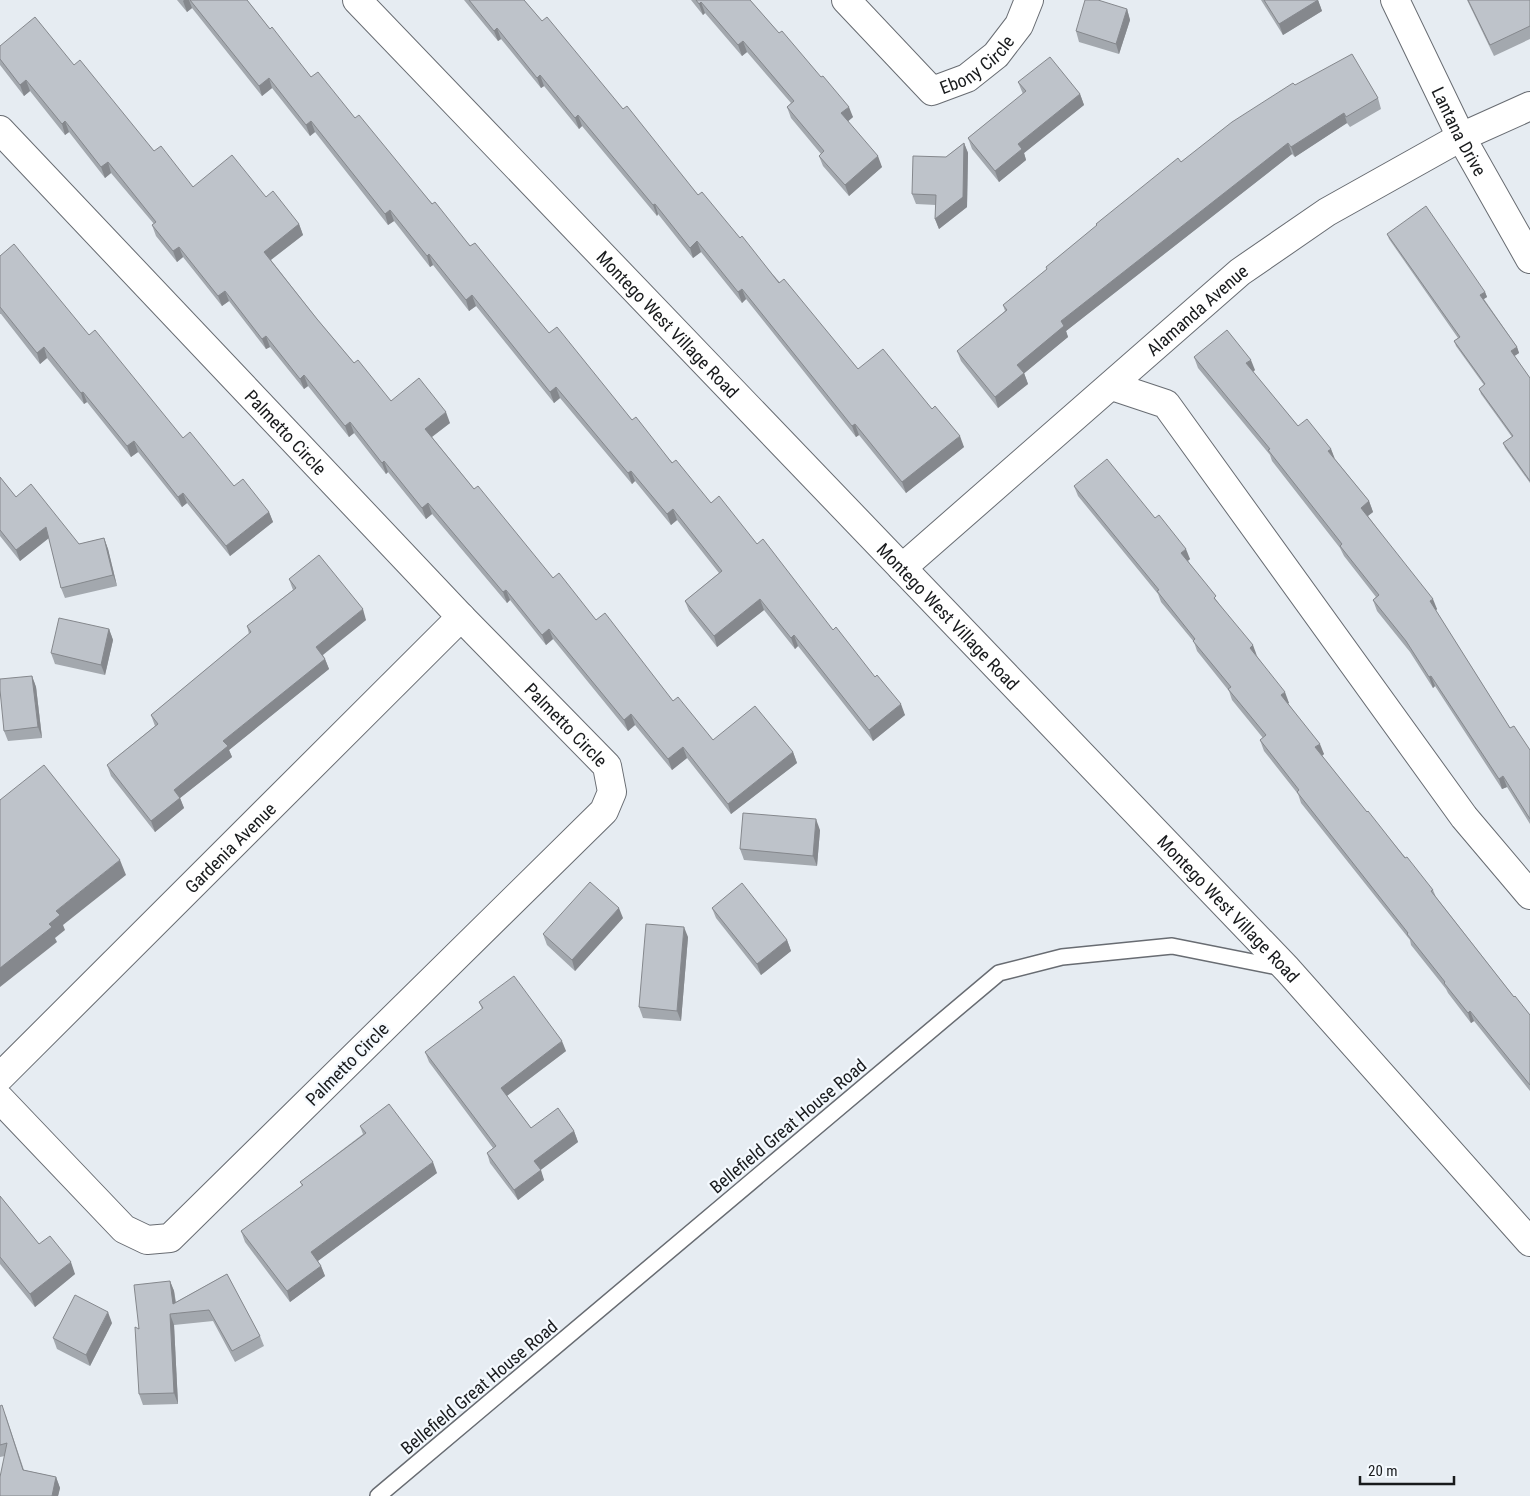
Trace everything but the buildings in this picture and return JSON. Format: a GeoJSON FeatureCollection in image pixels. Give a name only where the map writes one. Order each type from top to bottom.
{"type":"FeatureCollection","features":[{"type":"Feature","properties":{"kind":"street","name":"Montego West Village Road"},"geometry":{"type":"LineString","coordinates":[[357,0],[1287,969],[1530,1242]]}},
{"type":"Feature","properties":{"kind":"street","name":"Ebony Circle"},"geometry":{"type":"LineString","coordinates":[[846,0],[932,91],[967,78],[996,55],[1020,24],[1029,0]]}},
{"type":"Feature","properties":{"kind":"street","name":"Lantana Drive"},"geometry":{"type":"LineString","coordinates":[[1395,0],[1461,137],[1530,260]]}},
{"type":"Feature","properties":{"kind":"street","name":"Alamanda Avenue"},"geometry":{"type":"LineString","coordinates":[[902,568],[1240,272],[1327,212],[1461,137],[1530,106]]}},
{"type":"Feature","properties":{"kind":"street","name":"Palmetto Circle"},"geometry":{"type":"LineString","coordinates":[[0,130],[461,617],[607,766],[612,792],[604,811],[170,1238],[147,1240],[124,1229],[0,1099]]}},
{"type":"Feature","properties":{"kind":"street"},"geometry":{"type":"LineString","coordinates":[[1112,386],[1166,404],[1464,817],[1530,895]]}},
{"type":"Feature","properties":{"kind":"street","name":"Gardenia Avenue"},"geometry":{"type":"LineString","coordinates":[[0,1077],[461,617]]}},
{"type":"Feature","properties":{"kind":"lane","name":"Bellefield Great House Road"},"geometry":{"type":"LineString","coordinates":[[378,1496],[999,973],[1062,957],[1172,946],[1287,969]]}}]}
